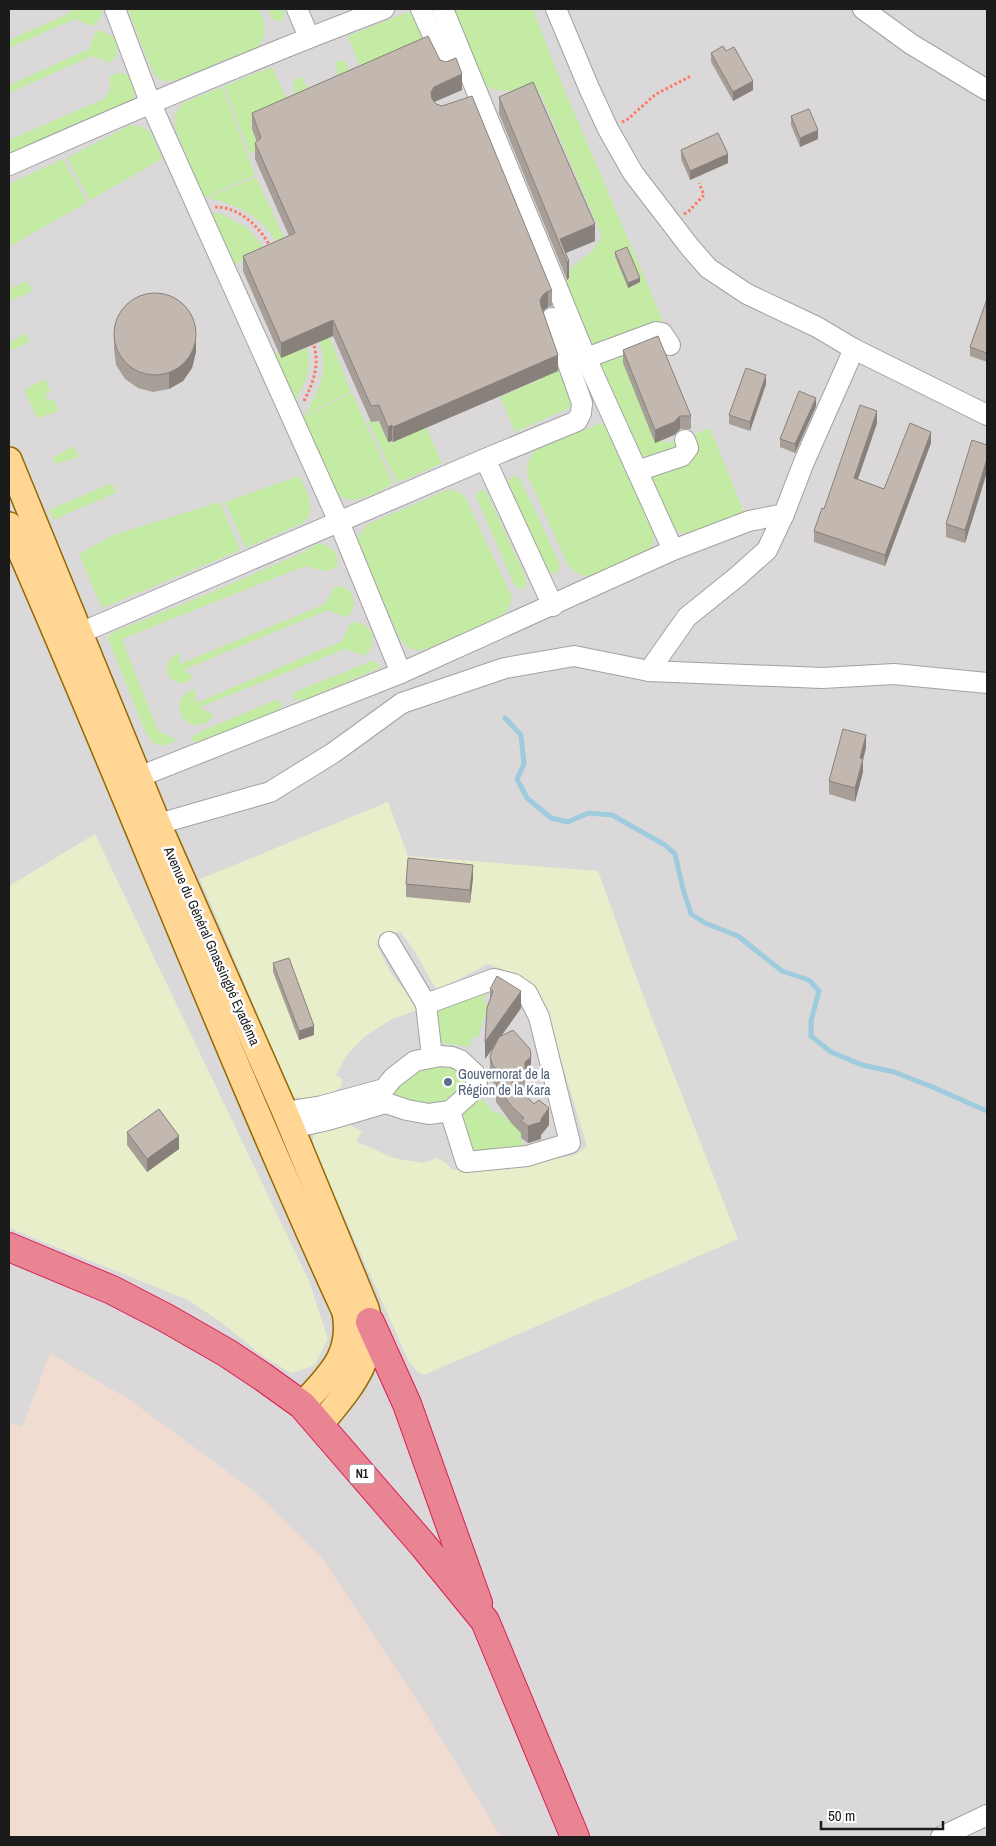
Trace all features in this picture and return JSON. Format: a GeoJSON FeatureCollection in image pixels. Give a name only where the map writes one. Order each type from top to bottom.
{"type":"FeatureCollection","features":[{"type":"Feature","properties":{"kind":"highway","name":"N1"},"geometry":{"type":"LineString","coordinates":[[9,1247],[104,1286],[166,1318],[264,1376],[302,1405],[423,1544],[485,1621],[576,1837]]}},
{"type":"Feature","properties":{"kind":"highway"},"geometry":{"type":"LineString","coordinates":[[370,1322],[407,1404],[485,1621]]}},
{"type":"Feature","properties":{"kind":"main road","name":"Avenue du Général Gnassingbé Eyadéma"},"geometry":{"type":"LineString","coordinates":[[9,460],[70,638],[130,780],[259,1120],[345,1312],[348,1328],[346,1345],[334,1369],[302,1405]]}},
{"type":"Feature","properties":{"kind":"main road","name":"Avenue du Général Gnassingbé Eyadéma"},"geometry":{"type":"LineString","coordinates":[[9,525],[70,638]]}},
{"type":"Feature","properties":{"kind":"main road","name":"Avenue du Général Gnassingbé Eyadéma"},"geometry":{"type":"LineString","coordinates":[[130,780],[158,824],[288,1120],[370,1322],[368,1349],[357,1379],[320,1425]]}},
{"type":"Feature","properties":{"kind":"main road"},"geometry":{"type":"LineString","coordinates":[[259,1120],[288,1120]]}},
{"type":"Feature","properties":{"kind":"street"},"geometry":{"type":"LineString","coordinates":[[115,9],[150,102],[339,522],[401,673]]}},
{"type":"Feature","properties":{"kind":"street"},"geometry":{"type":"LineString","coordinates":[[297,9],[308,37]]}},
{"type":"Feature","properties":{"kind":"street"},"geometry":{"type":"LineString","coordinates":[[9,165],[150,102],[308,37],[384,9]]}},
{"type":"Feature","properties":{"kind":"street"},"geometry":{"type":"LineString","coordinates":[[421,9],[447,66]]}},
{"type":"Feature","properties":{"kind":"street"},"geometry":{"type":"LineString","coordinates":[[443,9],[469,100],[527,210],[586,358],[673,550]]}},
{"type":"Feature","properties":{"kind":"street"},"geometry":{"type":"LineString","coordinates":[[556,9],[608,129],[633,173],[708,268],[746,294],[817,327],[854,349],[987,415]]}},
{"type":"Feature","properties":{"kind":"street"},"geometry":{"type":"LineString","coordinates":[[863,9],[911,44],[987,90]]}},
{"type":"Feature","properties":{"kind":"street"},"geometry":{"type":"LineString","coordinates":[[70,638],[577,421],[581,413],[582,402],[552,318]]}},
{"type":"Feature","properties":{"kind":"street"},"geometry":{"type":"LineString","coordinates":[[586,358],[641,345],[659,332],[662,333],[670,345]]}},
{"type":"Feature","properties":{"kind":"street"},"geometry":{"type":"LineString","coordinates":[[648,671],[687,617],[767,550],[854,349]]}},
{"type":"Feature","properties":{"kind":"street"},"geometry":{"type":"LineString","coordinates":[[637,471],[682,456],[688,448],[685,440]]}},
{"type":"Feature","properties":{"kind":"street"},"geometry":{"type":"LineString","coordinates":[[485,459],[553,606]]}},
{"type":"Feature","properties":{"kind":"street"},"geometry":{"type":"LineString","coordinates":[[130,780],[401,673],[553,606],[673,550],[749,521],[784,514]]}},
{"type":"Feature","properties":{"kind":"street"},"geometry":{"type":"LineString","coordinates":[[158,824],[270,792],[333,753],[402,703],[505,668],[574,656],[648,671],[822,678],[894,674],[987,682]]}},
{"type":"Feature","properties":{"kind":"street"},"geometry":{"type":"LineString","coordinates":[[390,942],[426,1004],[432,1057]]}},
{"type":"Feature","properties":{"kind":"street"},"geometry":{"type":"LineString","coordinates":[[426,1004],[494,979],[514,984],[527,993],[538,1017],[570,1144],[527,1156],[466,1162],[450,1111]]}},
{"type":"Feature","properties":{"kind":"street"},"geometry":{"type":"LineString","coordinates":[[288,1120],[328,1120],[385,1096],[393,1078],[415,1061],[432,1057],[452,1057],[460,1060],[474,1074],[477,1082],[474,1090],[450,1111],[429,1114],[407,1110],[385,1096]]}},
{"type":"Feature","properties":{"kind":"street"},"geometry":{"type":"LineString","coordinates":[[941,1837],[987,1815]]}},
{"type":"Feature","properties":{"kind":"path"},"geometry":{"type":"LineString","coordinates":[[608,129],[628,119],[656,94],[691,76]]}},
{"type":"Feature","properties":{"kind":"path"},"geometry":{"type":"LineString","coordinates":[[670,221],[688,212],[704,195],[699,183]]}},
{"type":"Feature","properties":{"kind":"path"},"geometry":{"type":"LineString","coordinates":[[199,210],[210,207],[223,207],[240,214],[264,234],[274,253]]}},
{"type":"Feature","properties":{"kind":"path"},"geometry":{"type":"LineString","coordinates":[[292,417],[303,404],[314,382],[316,365],[315,346],[311,338]]}},
{"type":"Feature","properties":{"kind":"shaded area"},"geometry":{"type":"Polygon","coordinates":[[[9,9],[987,9],[987,1837],[9,1837],[9,9]]]}},
{"type":"Feature","properties":{"kind":"shaded area"},"geometry":{"type":"Polygon","coordinates":[[[50,1353],[130,1400],[255,1492],[322,1558],[426,1714],[501,1837],[9,1837],[9,1422],[22,1427],[50,1353]]]}},
{"type":"Feature","properties":{"kind":"green space"},"geometry":{"type":"Polygon","coordinates":[[[71,9],[102,9],[100,19],[93,26],[75,19],[9,48],[9,40],[68,14],[71,9]]]}},
{"type":"Feature","properties":{"kind":"green space"},"geometry":{"type":"Polygon","coordinates":[[[128,9],[259,9],[263,19],[264,33],[258,47],[176,80],[164,81],[158,78],[151,66],[128,9]]]}},
{"type":"Feature","properties":{"kind":"green space"},"geometry":{"type":"Polygon","coordinates":[[[268,9],[283,9],[285,14],[281,22],[272,19],[268,9]]]}},
{"type":"Feature","properties":{"kind":"green space"},"geometry":{"type":"Polygon","coordinates":[[[453,9],[533,9],[557,72],[663,321],[604,347],[593,345],[566,283],[567,275],[571,269],[594,249],[599,242],[601,234],[541,94],[526,91],[495,90],[483,82],[453,9]]]}},
{"type":"Feature","properties":{"kind":"green space"},"geometry":{"type":"Polygon","coordinates":[[[408,12],[415,12],[443,74],[365,79],[348,36],[408,12]]]}},
{"type":"Feature","properties":{"kind":"green space"},"geometry":{"type":"Polygon","coordinates":[[[96,31],[109,34],[116,42],[117,53],[110,63],[92,56],[9,93],[9,85],[89,49],[96,31]]]}},
{"type":"Feature","properties":{"kind":"green space"},"geometry":{"type":"Polygon","coordinates":[[[344,60],[351,72],[338,79],[336,62],[344,60]]]}},
{"type":"Feature","properties":{"kind":"green space"},"geometry":{"type":"Polygon","coordinates":[[[272,67],[292,110],[283,108],[250,123],[259,150],[250,154],[224,86],[272,67]]]}},
{"type":"Feature","properties":{"kind":"green space"},"geometry":{"type":"Polygon","coordinates":[[[123,73],[133,81],[134,99],[9,156],[9,140],[104,99],[110,90],[110,75],[123,73]]]}},
{"type":"Feature","properties":{"kind":"green space"},"geometry":{"type":"Polygon","coordinates":[[[301,77],[309,89],[295,96],[293,80],[301,77]]]}},
{"type":"Feature","properties":{"kind":"green space"},"geometry":{"type":"Polygon","coordinates":[[[222,87],[255,175],[204,198],[175,128],[175,114],[183,103],[222,87]]]}},
{"type":"Feature","properties":{"kind":"green space"},"geometry":{"type":"Polygon","coordinates":[[[130,125],[139,126],[150,131],[162,159],[90,200],[67,158],[130,125]]]}},
{"type":"Feature","properties":{"kind":"green space"},"geometry":{"type":"Polygon","coordinates":[[[63,159],[87,202],[9,247],[9,184],[63,159]]]}},
{"type":"Feature","properties":{"kind":"green space"},"geometry":{"type":"Polygon","coordinates":[[[256,177],[286,242],[278,245],[265,227],[248,213],[229,204],[207,198],[256,177]]]}},
{"type":"Feature","properties":{"kind":"green space"},"geometry":{"type":"Polygon","coordinates":[[[219,213],[246,227],[265,248],[265,251],[235,264],[212,214],[219,213]]]}},
{"type":"Feature","properties":{"kind":"green space"},"geometry":{"type":"Polygon","coordinates":[[[27,281],[32,291],[9,301],[9,289],[27,281]]]}},
{"type":"Feature","properties":{"kind":"green space"},"geometry":{"type":"Polygon","coordinates":[[[26,333],[30,342],[9,351],[9,343],[26,333]]]}},
{"type":"Feature","properties":{"kind":"green space"},"geometry":{"type":"Polygon","coordinates":[[[323,333],[326,339],[330,338],[351,392],[305,415],[322,378],[323,359],[318,337],[323,333]]]}},
{"type":"Feature","properties":{"kind":"green space"},"geometry":{"type":"Polygon","coordinates":[[[305,342],[309,358],[308,373],[295,402],[274,354],[305,342]]]}},
{"type":"Feature","properties":{"kind":"green space"},"geometry":{"type":"Polygon","coordinates":[[[629,347],[656,439],[669,443],[676,440],[681,450],[644,461],[639,457],[600,364],[602,360],[629,347]]]}},
{"type":"Feature","properties":{"kind":"green space"},"geometry":{"type":"Polygon","coordinates":[[[555,352],[575,404],[515,432],[500,397],[542,379],[532,355],[555,352]]]}},
{"type":"Feature","properties":{"kind":"green space"},"geometry":{"type":"Polygon","coordinates":[[[45,379],[51,391],[45,394],[48,401],[54,399],[59,411],[37,418],[24,390],[45,379]]]}},
{"type":"Feature","properties":{"kind":"green space"},"geometry":{"type":"Polygon","coordinates":[[[352,393],[393,484],[371,495],[355,500],[341,497],[335,491],[301,418],[352,393]]]}},
{"type":"Feature","properties":{"kind":"green space"},"geometry":{"type":"Polygon","coordinates":[[[372,420],[374,423],[379,421],[388,443],[426,427],[442,463],[397,483],[368,421],[372,420]]]}},
{"type":"Feature","properties":{"kind":"green space"},"geometry":{"type":"Polygon","coordinates":[[[604,422],[653,527],[654,538],[649,550],[628,562],[592,576],[580,575],[574,572],[567,563],[527,474],[527,467],[535,450],[604,422]]]}},
{"type":"Feature","properties":{"kind":"green space"},"geometry":{"type":"Polygon","coordinates":[[[710,428],[745,515],[691,534],[682,533],[675,529],[665,517],[651,485],[652,478],[688,437],[710,428]]]}},
{"type":"Feature","properties":{"kind":"green space"},"geometry":{"type":"Polygon","coordinates":[[[73,446],[79,457],[55,464],[53,458],[73,446]]]}},
{"type":"Feature","properties":{"kind":"green space"},"geometry":{"type":"Polygon","coordinates":[[[299,476],[310,500],[311,506],[308,518],[303,523],[246,548],[225,502],[299,476]]]}},
{"type":"Feature","properties":{"kind":"green space"},"geometry":{"type":"Polygon","coordinates":[[[513,476],[518,477],[521,481],[560,564],[556,573],[547,570],[509,486],[508,481],[513,476]]]}},
{"type":"Feature","properties":{"kind":"green space"},"geometry":{"type":"Polygon","coordinates":[[[112,483],[116,493],[53,520],[49,510],[112,483]]]}},
{"type":"Feature","properties":{"kind":"green space"},"geometry":{"type":"Polygon","coordinates":[[[452,490],[462,494],[466,499],[511,595],[511,603],[507,611],[499,618],[423,650],[416,650],[407,646],[400,639],[358,547],[358,536],[368,524],[445,491],[452,490]]]}},
{"type":"Feature","properties":{"kind":"green space"},"geometry":{"type":"Polygon","coordinates":[[[482,490],[487,493],[526,578],[524,588],[520,589],[514,584],[476,497],[478,492],[482,490]]]}},
{"type":"Feature","properties":{"kind":"green space"},"geometry":{"type":"Polygon","coordinates":[[[220,502],[240,550],[102,608],[79,554],[113,535],[220,502]]]}},
{"type":"Feature","properties":{"kind":"green space"},"geometry":{"type":"Polygon","coordinates":[[[318,543],[333,550],[337,556],[338,565],[326,571],[305,566],[122,639],[158,731],[178,740],[162,746],[153,743],[145,731],[110,644],[108,638],[111,633],[302,553],[318,543]]]}},
{"type":"Feature","properties":{"kind":"green space"},"geometry":{"type":"Polygon","coordinates":[[[335,586],[346,588],[352,595],[353,607],[346,617],[328,610],[183,670],[193,676],[186,683],[179,683],[169,676],[167,666],[173,656],[180,653],[180,664],[325,604],[335,586]]]}},
{"type":"Feature","properties":{"kind":"green space"},"geometry":{"type":"Polygon","coordinates":[[[351,622],[364,625],[372,633],[372,644],[365,656],[345,649],[200,707],[214,716],[205,724],[192,725],[182,718],[179,706],[184,695],[189,692],[195,689],[196,703],[342,641],[351,622]]]}},
{"type":"Feature","properties":{"kind":"green space"},"geometry":{"type":"Polygon","coordinates":[[[372,661],[380,665],[379,668],[304,700],[294,699],[293,694],[297,691],[372,661]]]}},
{"type":"Feature","properties":{"kind":"green space"},"geometry":{"type":"Polygon","coordinates":[[[278,699],[282,704],[278,711],[201,742],[191,741],[192,737],[199,732],[278,699]]]}},
{"type":"Feature","properties":{"kind":"green space"},"geometry":{"type":"Polygon","coordinates":[[[388,802],[408,856],[598,871],[641,990],[738,1239],[424,1375],[418,1372],[409,1362],[318,1158],[312,1143],[315,1130],[347,1123],[362,1132],[356,1141],[393,1158],[424,1163],[437,1158],[453,1170],[476,1170],[573,1156],[587,1147],[547,1012],[536,989],[517,974],[488,964],[437,991],[414,950],[400,931],[376,944],[392,975],[407,993],[417,1010],[390,1020],[363,1038],[346,1056],[336,1075],[342,1079],[342,1086],[325,1098],[308,1099],[293,1097],[200,879],[388,802]]]}},
{"type":"Feature","properties":{"kind":"green space"},"geometry":{"type":"Polygon","coordinates":[[[95,834],[309,1281],[328,1339],[314,1366],[291,1373],[264,1357],[222,1323],[188,1300],[9,1228],[9,886],[95,834]]]}},
{"type":"Feature","properties":{"kind":"green space"},"geometry":{"type":"Polygon","coordinates":[[[489,983],[483,1001],[488,1005],[478,1037],[472,1037],[470,1047],[440,1043],[434,1012],[441,1001],[489,983]]]}},
{"type":"Feature","properties":{"kind":"green space"},"geometry":{"type":"Polygon","coordinates":[[[422,1064],[464,1066],[469,1086],[445,1107],[403,1103],[395,1095],[398,1081],[422,1064]]]}},
{"type":"Feature","properties":{"kind":"green space"},"geometry":{"type":"Polygon","coordinates":[[[476,1099],[485,1101],[493,1112],[499,1113],[523,1131],[519,1137],[526,1147],[476,1156],[468,1149],[459,1120],[476,1099]]]}},
{"type":"Feature","properties":{"kind":"building"},"geometry":{"type":"Polygon","coordinates":[[[428,36],[440,60],[446,62],[456,58],[462,74],[434,87],[431,92],[432,99],[436,104],[442,106],[472,96],[552,291],[548,291],[540,300],[558,355],[393,427],[392,425],[388,427],[379,405],[371,406],[333,320],[281,343],[243,256],[295,233],[255,143],[261,138],[252,113],[428,36]]]}},
{"type":"Feature","properties":{"kind":"building"},"geometry":{"type":"Polygon","coordinates":[[[723,46],[726,51],[734,47],[753,81],[733,92],[711,53],[723,46]]]}},
{"type":"Feature","properties":{"kind":"building"},"geometry":{"type":"Polygon","coordinates":[[[533,82],[595,224],[560,239],[569,261],[567,262],[499,97],[533,82]]]}},
{"type":"Feature","properties":{"kind":"building"},"geometry":{"type":"Polygon","coordinates":[[[809,109],[818,130],[800,138],[791,116],[809,109]]]}},
{"type":"Feature","properties":{"kind":"building"},"geometry":{"type":"Polygon","coordinates":[[[718,133],[728,154],[690,171],[681,150],[718,133]]]}},
{"type":"Feature","properties":{"kind":"building"},"geometry":{"type":"Polygon","coordinates":[[[627,247],[640,278],[628,283],[615,252],[627,247]]]}},
{"type":"Feature","properties":{"kind":"building"},"geometry":{"type":"Polygon","coordinates":[[[155,293],[171,296],[184,305],[193,318],[196,334],[193,350],[184,363],[171,372],[155,375],[139,372],[126,363],[117,350],[114,334],[117,318],[126,305],[139,296],[155,293]]]}},
{"type":"Feature","properties":{"kind":"building"},"geometry":{"type":"Polygon","coordinates":[[[987,299],[987,353],[970,347],[987,299]]]}},
{"type":"Feature","properties":{"kind":"building"},"geometry":{"type":"Polygon","coordinates":[[[658,336],[691,416],[680,416],[674,422],[655,430],[623,350],[658,336]]]}},
{"type":"Feature","properties":{"kind":"building"},"geometry":{"type":"Polygon","coordinates":[[[746,368],[766,375],[750,422],[729,415],[746,368]]]}},
{"type":"Feature","properties":{"kind":"building"},"geometry":{"type":"Polygon","coordinates":[[[799,391],[816,398],[795,444],[780,439],[799,391]]]}},
{"type":"Feature","properties":{"kind":"building"},"geometry":{"type":"Polygon","coordinates":[[[860,405],[877,411],[854,478],[884,489],[910,423],[931,432],[885,555],[814,531],[822,508],[824,509],[860,405]]]}},
{"type":"Feature","properties":{"kind":"building"},"geometry":{"type":"Polygon","coordinates":[[[972,440],[987,445],[987,459],[965,530],[946,524],[972,440]]]}},
{"type":"Feature","properties":{"kind":"building"},"geometry":{"type":"Polygon","coordinates":[[[843,729],[866,735],[860,758],[863,759],[855,788],[829,781],[843,729]]]}},
{"type":"Feature","properties":{"kind":"building"},"geometry":{"type":"Polygon","coordinates":[[[408,858],[473,865],[470,890],[406,884],[408,858]]]}},
{"type":"Feature","properties":{"kind":"building"},"geometry":{"type":"Polygon","coordinates":[[[289,958],[314,1026],[299,1031],[273,963],[289,958]]]}},
{"type":"Feature","properties":{"kind":"building"},"geometry":{"type":"Polygon","coordinates":[[[497,976],[521,991],[485,1042],[487,1008],[493,991],[490,989],[497,976]]]}},
{"type":"Feature","properties":{"kind":"building"},"geometry":{"type":"Polygon","coordinates":[[[513,1030],[530,1049],[531,1057],[525,1062],[525,1071],[504,1075],[493,1066],[490,1057],[499,1037],[513,1030]]]}},
{"type":"Feature","properties":{"kind":"building"},"geometry":{"type":"Polygon","coordinates":[[[505,1076],[534,1104],[539,1100],[549,1108],[541,1122],[528,1126],[521,1121],[524,1118],[512,1107],[496,1085],[505,1076]]]}},
{"type":"Feature","properties":{"kind":"building"},"geometry":{"type":"Polygon","coordinates":[[[159,1109],[179,1136],[147,1159],[127,1132],[159,1109]]]}},
{"type":"Feature","properties":{"kind":"waterway"},"geometry":{"type":"LineString","coordinates":[[505,718],[521,735],[524,764],[517,779],[527,798],[551,818],[568,822],[588,813],[612,815],[665,845],[675,854],[691,914],[705,923],[738,936],[782,971],[809,980],[819,991],[811,1021],[811,1036],[831,1052],[862,1065],[894,1072],[987,1111]]}},
{"type":"Feature","properties":{"kind":"place","name":"Gouvernorat de la Région de la Kara"},"geometry":{"type":"Point","coordinates":[448,1082]}}]}
